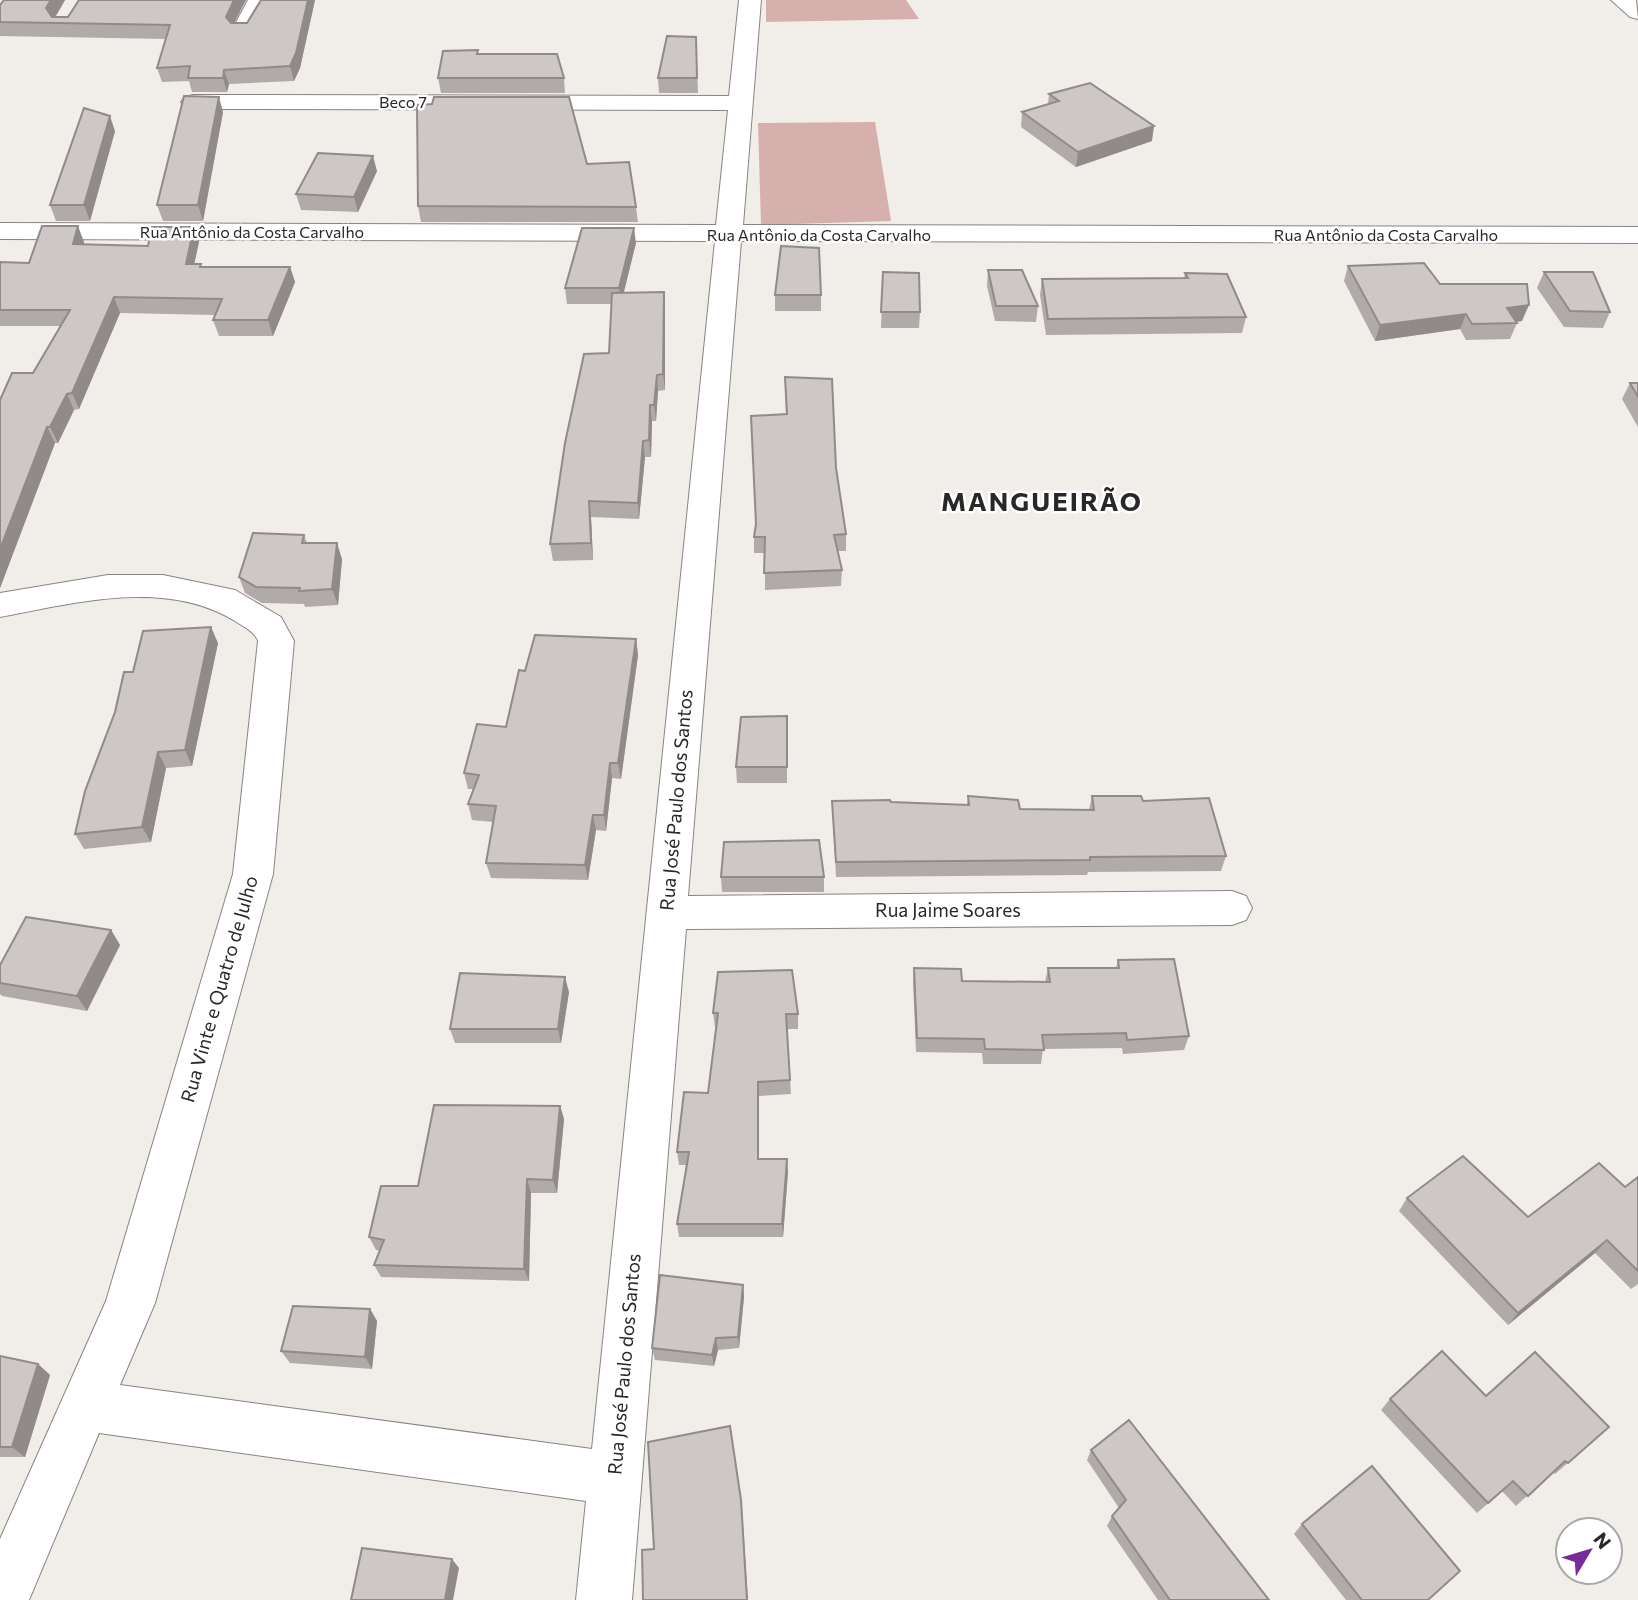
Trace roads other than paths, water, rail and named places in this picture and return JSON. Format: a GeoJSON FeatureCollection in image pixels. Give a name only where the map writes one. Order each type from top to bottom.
{"type":"FeatureCollection","features":[{"type":"Feature","properties":{"kind":"street"},"geometry":{"type":"LineString","coordinates":[[243,30],[259,0]]}},
{"type":"Feature","properties":{"kind":"street","name":"Rua José Paulo dos Santos"},"geometry":{"type":"LineString","coordinates":[[604,1600],[750,0]]}},
{"type":"Feature","properties":{"kind":"street"},"geometry":{"type":"LineString","coordinates":[[1622,0],[1638,12]]}},
{"type":"Feature","properties":{"kind":"street","name":"Beco 7"},"geometry":{"type":"LineString","coordinates":[[194,102],[739,103]]}},
{"type":"Feature","properties":{"kind":"street","name":"Rua Antônio da Costa Carvalho"},"geometry":{"type":"LineString","coordinates":[[0,231],[729,235],[1638,235]]}},
{"type":"Feature","properties":{"kind":"street","name":"Rua Vinte e Quatro de Julho"},"geometry":{"type":"LineString","coordinates":[[0,605],[108,586],[163,587],[223,598],[269,626],[276,641],[253,874],[130,1303],[1,1600]]}},
{"type":"Feature","properties":{"kind":"street","name":"Rua Jaime Soares"},"geometry":{"type":"LineString","coordinates":[[665,913],[1232,908]]}},
{"type":"Feature","properties":{"kind":"street"},"geometry":{"type":"LineString","coordinates":[[86,1406],[614,1478]]}},
{"type":"Feature","properties":{"kind":"district","name":"MANGUEIRÃO"},"geometry":{"type":"Point","coordinates":[1042,502]}}]}
